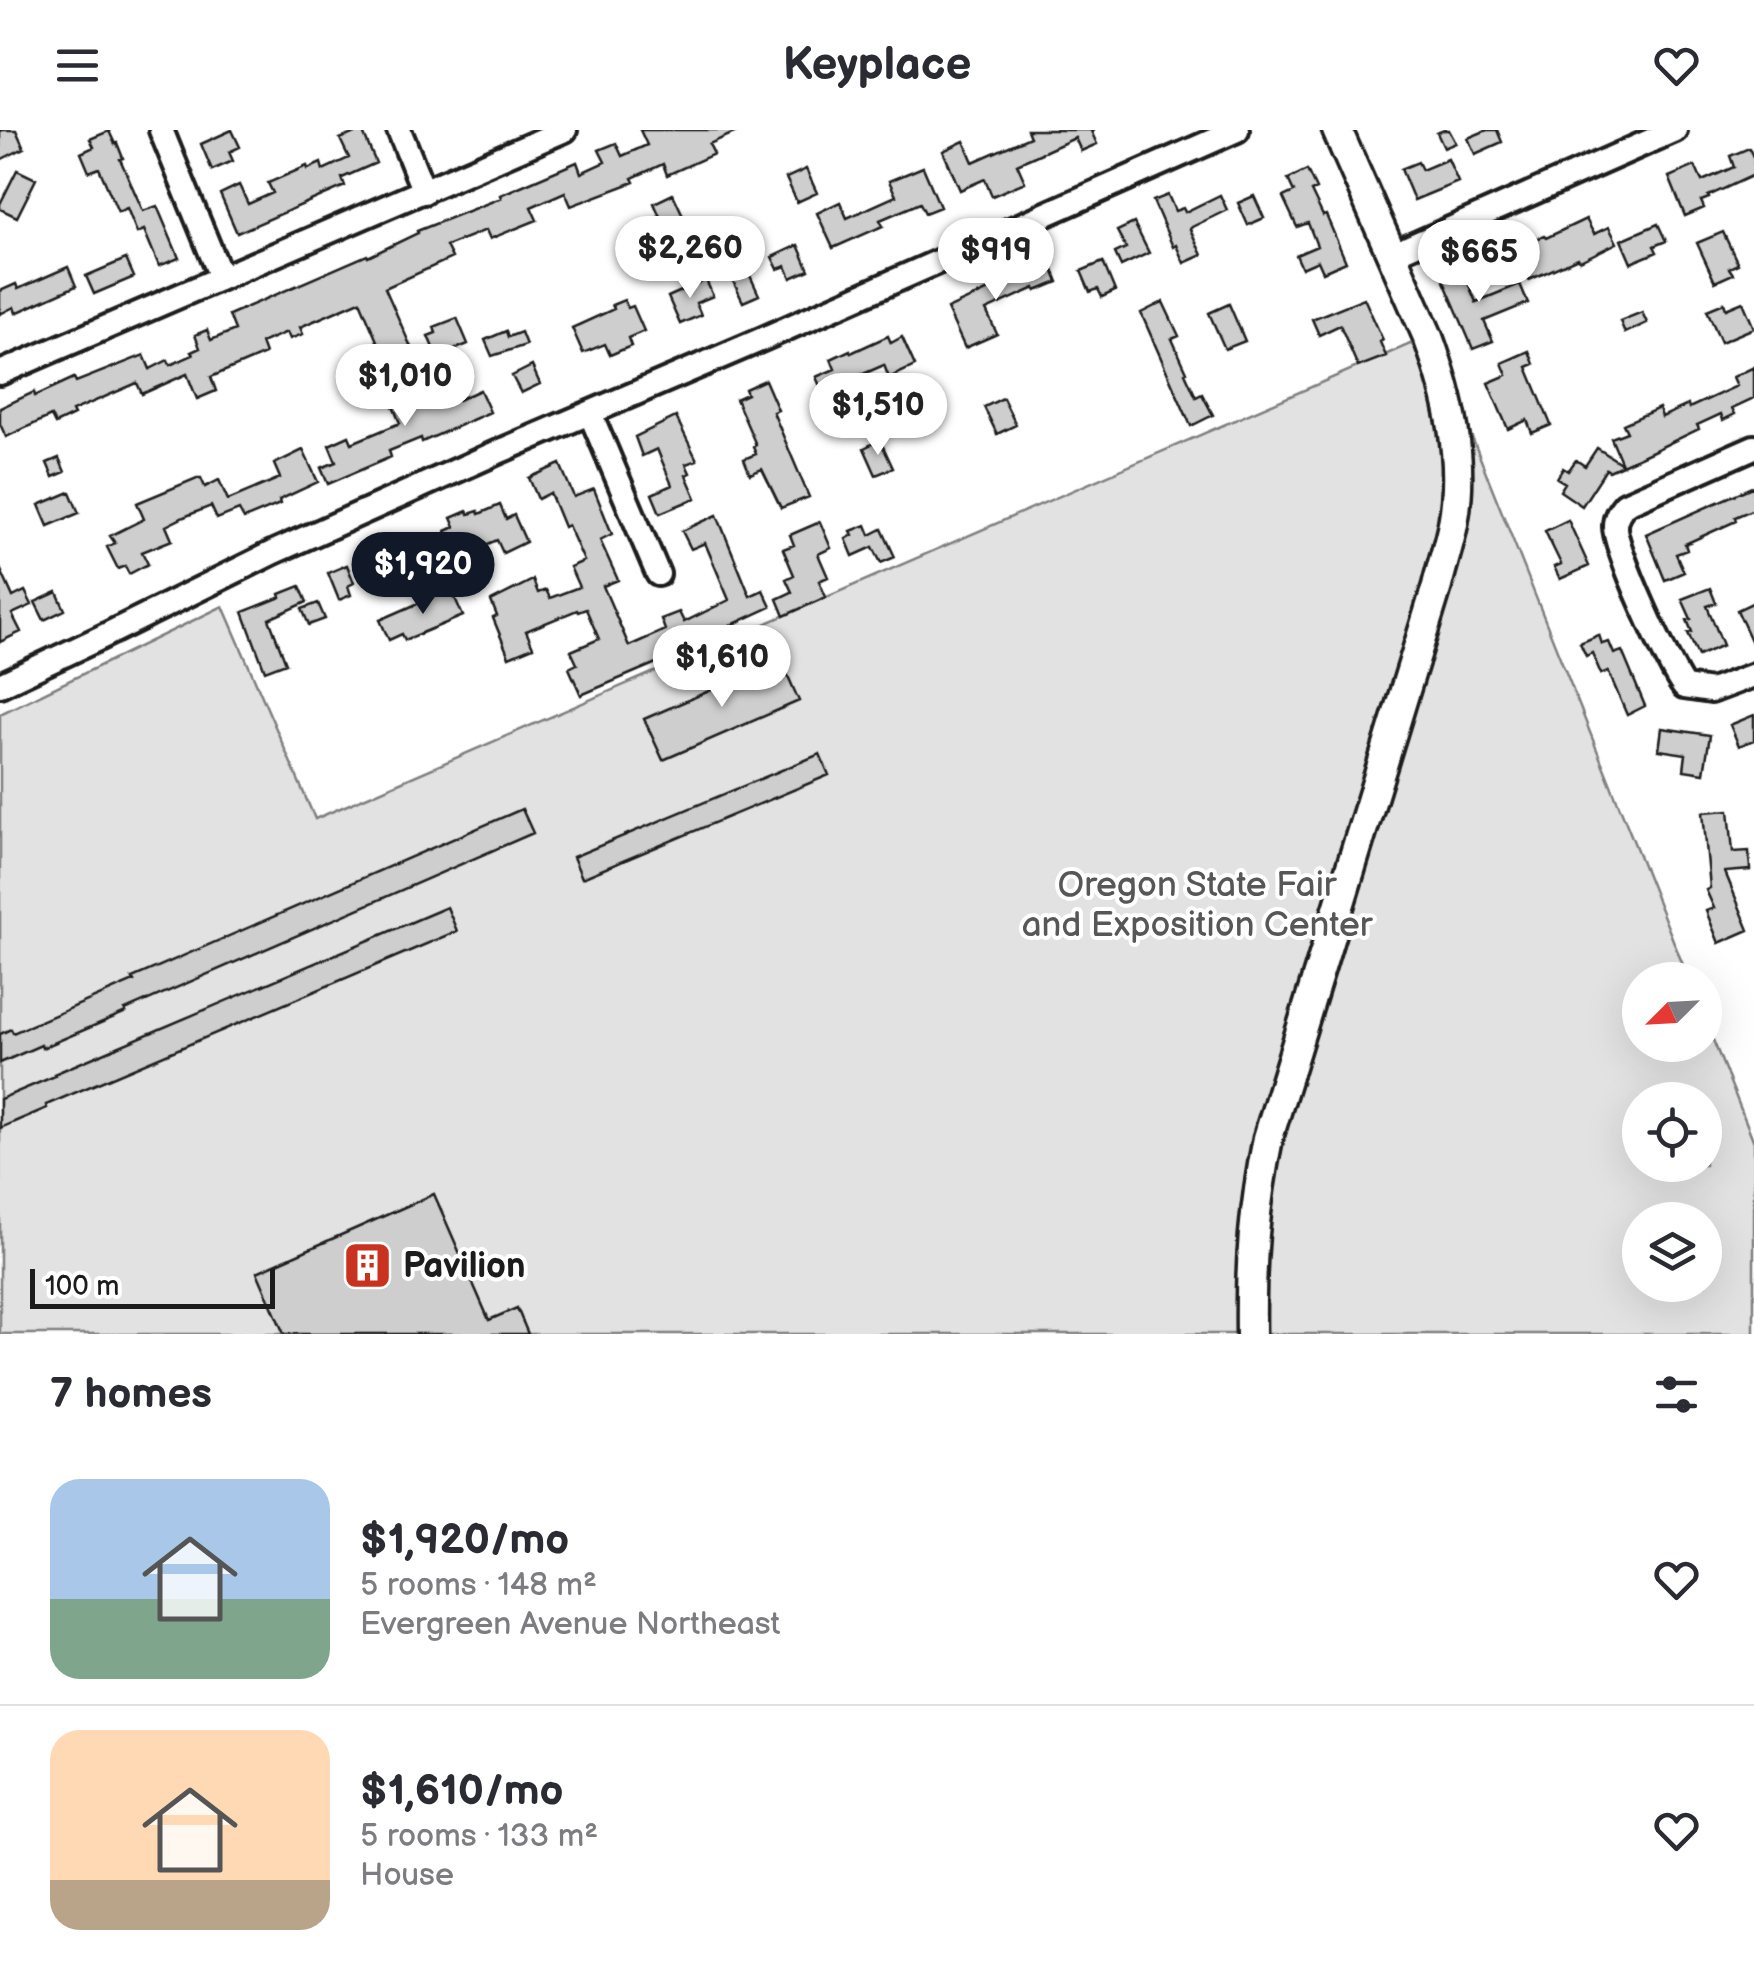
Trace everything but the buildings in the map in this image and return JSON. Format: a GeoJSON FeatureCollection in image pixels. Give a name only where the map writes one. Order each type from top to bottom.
{"type":"FeatureCollection","features":[{"type":"Feature","properties":{"kind":"main road"},"geometry":{"type":"LineString","coordinates":[[1250,1334],[1255,1204],[1268,1138],[1454,523],[1457,474],[1448,394],[1428,337],[1337,130]]}},
{"type":"Feature","properties":{"kind":"street"},"geometry":{"type":"LineString","coordinates":[[160,130],[220,276]]}},
{"type":"Feature","properties":{"kind":"street"},"geometry":{"type":"LineString","coordinates":[[399,130],[424,192]]}},
{"type":"Feature","properties":{"kind":"street"},"geometry":{"type":"LineString","coordinates":[[0,373],[565,130]]}},
{"type":"Feature","properties":{"kind":"street"},"geometry":{"type":"LineString","coordinates":[[0,684],[274,552],[1236,130]]}},
{"type":"Feature","properties":{"kind":"street"},"geometry":{"type":"LineString","coordinates":[[1392,254],[1675,130]]}},
{"type":"Feature","properties":{"kind":"street"},"geometry":{"type":"LineString","coordinates":[[590,413],[658,574]]}},
{"type":"Feature","properties":{"kind":"street"},"geometry":{"type":"LineString","coordinates":[[1754,447],[1624,504],[1615,524],[1616,540],[1644,606],[1674,674],[1684,686],[1710,691],[1754,675]]}},
{"type":"Feature","properties":{"kind":"green space","name":"Oregon State Fair and Exposition Center"},"geometry":{"type":"Polygon","coordinates":[[[1431,335],[1682,962],[1622,962],[1622,1062],[1722,1062],[1754,1142],[1754,1334],[0,1334],[0,714],[223,606],[315,819],[1431,335]]]}},
{"type":"Feature","properties":{"kind":"place","name":"Pavilion"},"geometry":{"type":"Point","coordinates":[368,1266]}}]}
